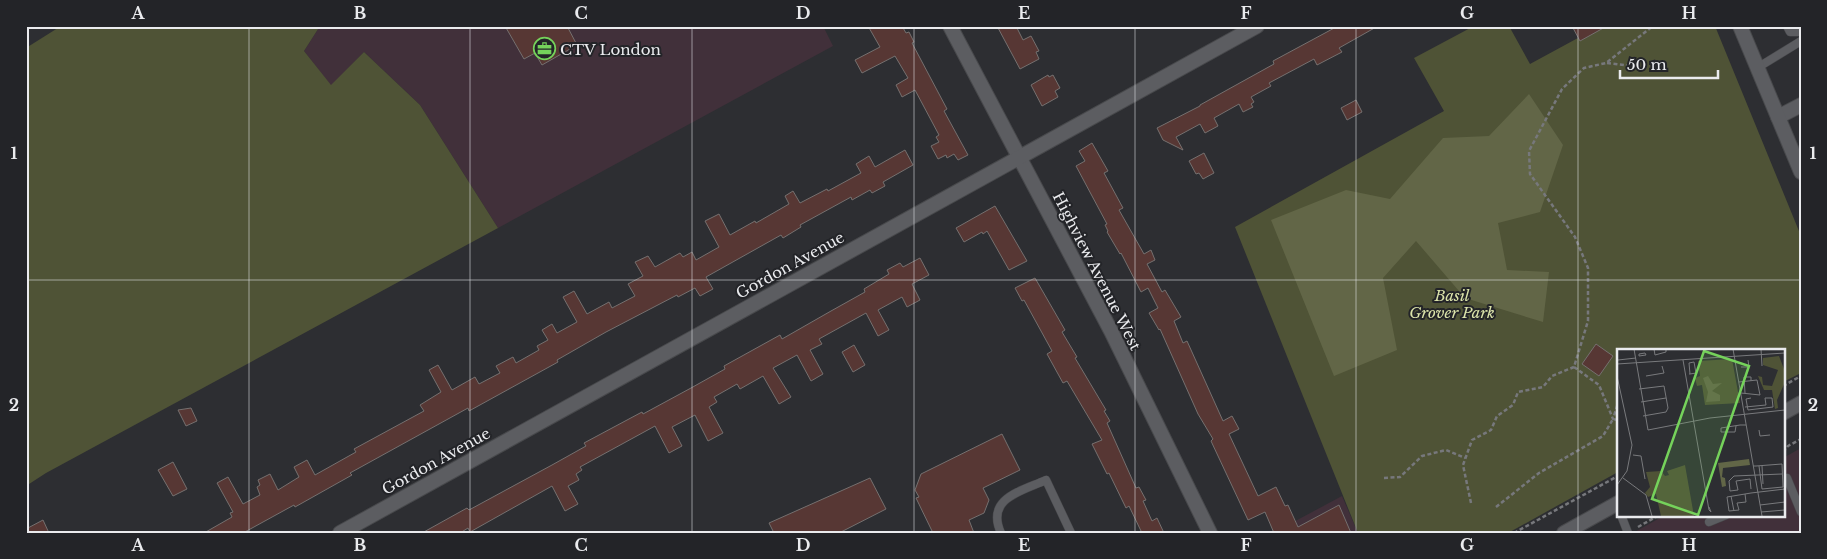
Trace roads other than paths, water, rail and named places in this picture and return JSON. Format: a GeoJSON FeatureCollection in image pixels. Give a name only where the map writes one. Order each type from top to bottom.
{"type":"FeatureCollection","features":[{"type":"Feature","properties":{"kind":"street","name":"Highview Avenue West"},"geometry":{"type":"LineString","coordinates":[[950,26],[1111,331],[1210,533]]}},
{"type":"Feature","properties":{"kind":"street","name":"Gordon Avenue"},"geometry":{"type":"LineString","coordinates":[[340,533],[1257,26]]}},
{"type":"Feature","properties":{"kind":"street"},"geometry":{"type":"LineString","coordinates":[[1740,26],[1801,172]]}},
{"type":"Feature","properties":{"kind":"street"},"geometry":{"type":"LineString","coordinates":[[1778,117],[1801,104]]}},
{"type":"Feature","properties":{"kind":"street"},"geometry":{"type":"LineString","coordinates":[[1784,412],[1801,403]]}},
{"type":"Feature","properties":{"kind":"street"},"geometry":{"type":"LineString","coordinates":[[1564,533],[1617,507]]}},
{"type":"Feature","properties":{"kind":"lane"},"geometry":{"type":"LineString","coordinates":[[1788,26],[1790,32],[1801,32]]}},
{"type":"Feature","properties":{"kind":"lane"},"geometry":{"type":"LineString","coordinates":[[1757,68],[1801,41]]}},
{"type":"Feature","properties":{"kind":"lane"},"geometry":{"type":"LineString","coordinates":[[1787,478],[1801,512]]}},
{"type":"Feature","properties":{"kind":"lane"},"geometry":{"type":"LineString","coordinates":[[1001,533],[997,525],[996,515],[1000,504],[1013,494],[1046,480],[1071,533]]}},
{"type":"Feature","properties":{"kind":"lane"},"geometry":{"type":"LineString","coordinates":[[1621,516],[1628,533]]}},
{"type":"Feature","properties":{"kind":"lane"},"geometry":{"type":"LineString","coordinates":[[1708,522],[1723,516]]}},
{"type":"Feature","properties":{"kind":"place","name":"CTV London"},"geometry":{"type":"Point","coordinates":[544,49]}},
{"type":"Feature","properties":{"kind":"park label","name":"Basil Grover Park"},"geometry":{"type":"Point","coordinates":[1452,304]}}]}
